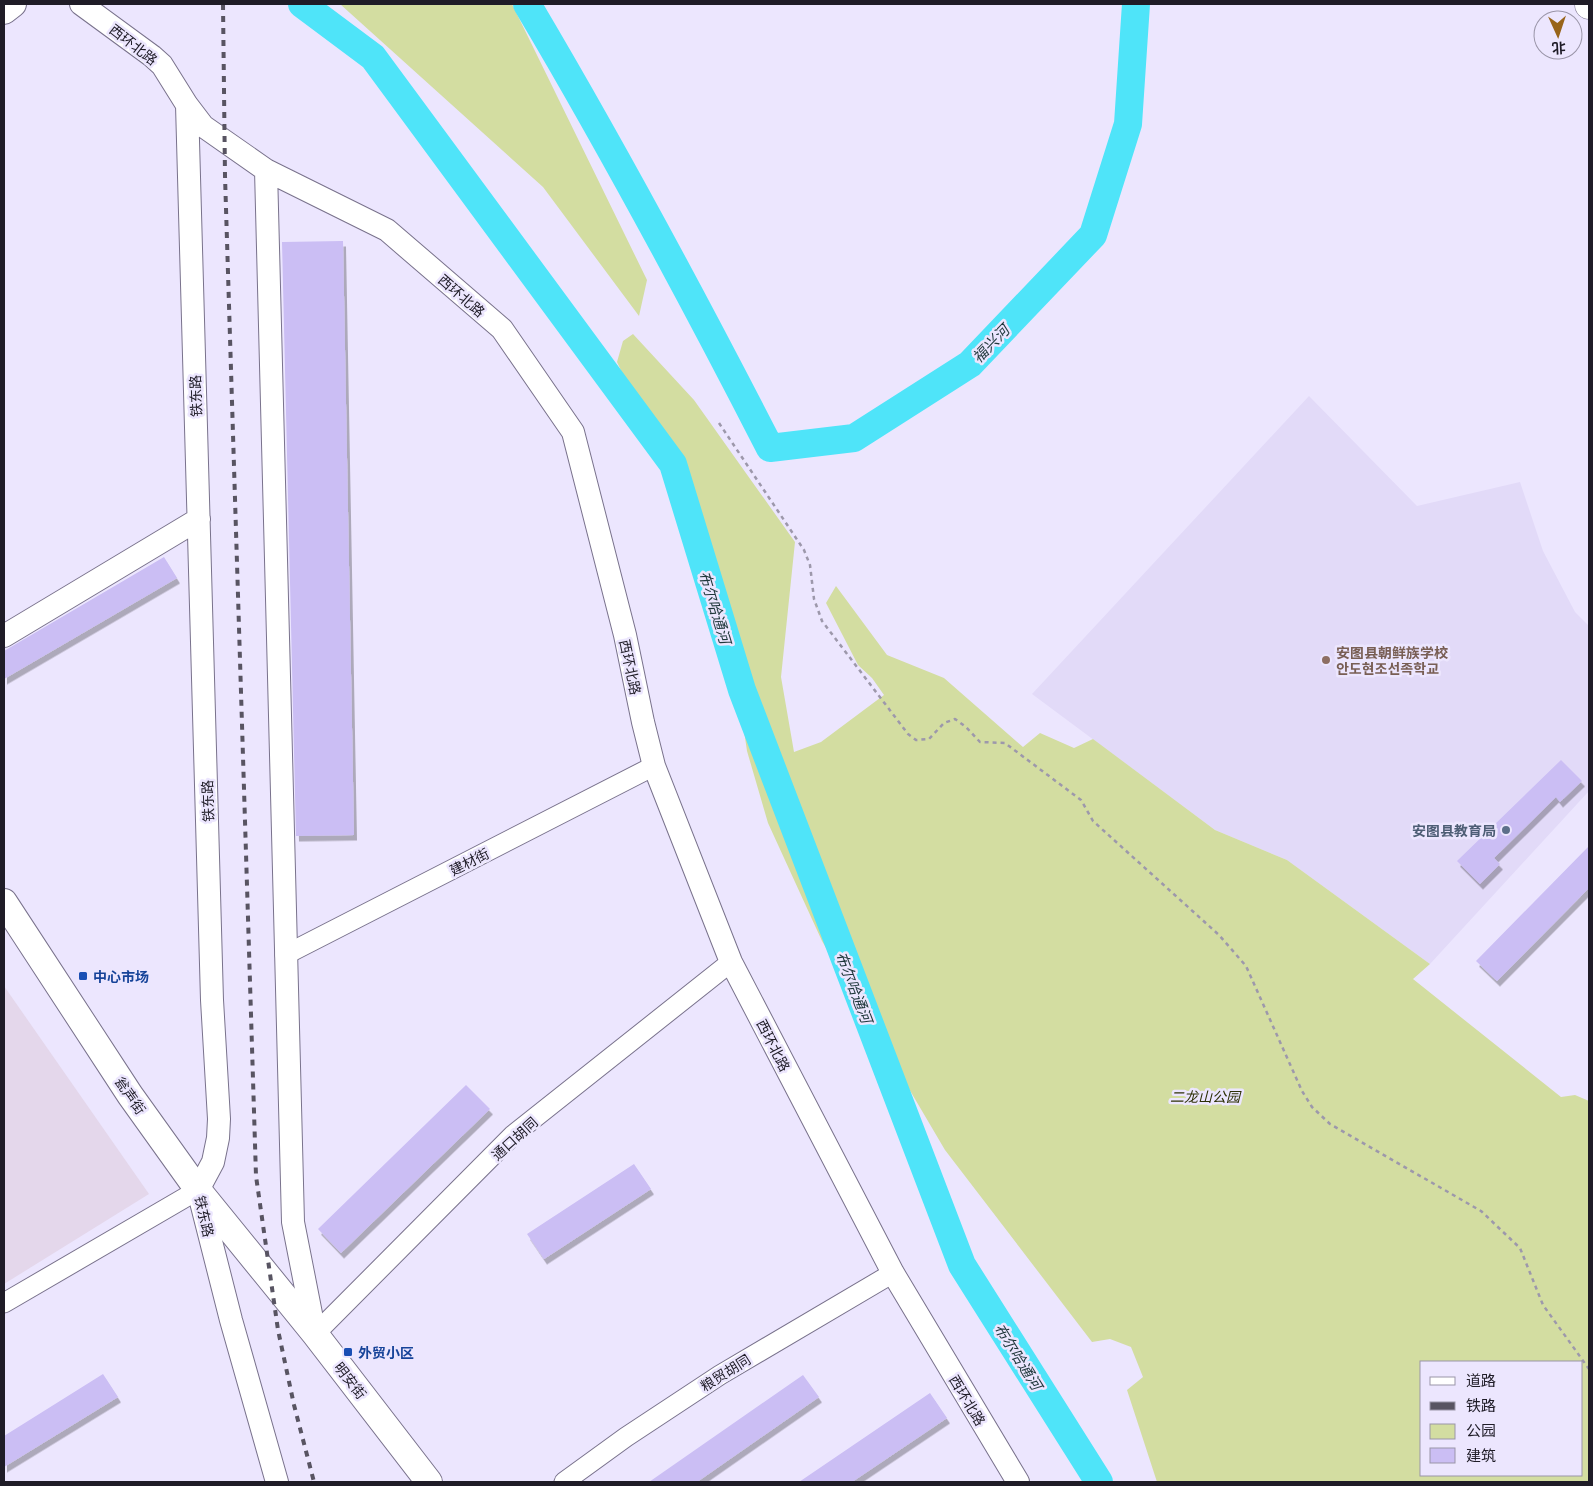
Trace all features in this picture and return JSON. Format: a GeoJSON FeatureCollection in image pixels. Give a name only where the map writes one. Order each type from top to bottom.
{"type":"FeatureCollection","features":[{"type":"Feature","properties":{"kind":"main road"},"geometry":{"type":"LineString","coordinates":[[4,10],[13,4]]}},
{"type":"Feature","properties":{"kind":"main road","name":"瓮声街"},"geometry":{"type":"LineString","coordinates":[[4,902],[125,1087],[198,1190],[270,1280]]}},
{"type":"Feature","properties":{"kind":"main road","name":"明安街"},"geometry":{"type":"LineString","coordinates":[[270,1280],[315,1334],[429,1482]]}},
{"type":"Feature","properties":{"kind":"street","name":"西环北路"},"geometry":{"type":"LineString","coordinates":[[81,4],[152,56],[170,76],[187,105],[204,126],[266,170],[387,230],[502,329],[573,432],[622,626],[654,766],[732,962],[893,1273],[1018,1482]]}},
{"type":"Feature","properties":{"kind":"street","name":"铁东路"},"geometry":{"type":"LineString","coordinates":[[187,105],[212,1000],[219,1119],[216,1153],[198,1190],[230,1320],[277,1482]]}},
{"type":"Feature","properties":{"kind":"street"},"geometry":{"type":"LineString","coordinates":[[266,170],[293,1222],[315,1334]]}},
{"type":"Feature","properties":{"kind":"street"},"geometry":{"type":"LineString","coordinates":[[4,636],[199,519]]}},
{"type":"Feature","properties":{"kind":"street","name":"建材街"},"geometry":{"type":"LineString","coordinates":[[285,955],[654,766]]}},
{"type":"Feature","properties":{"kind":"street","name":"通口胡同"},"geometry":{"type":"LineString","coordinates":[[315,1334],[513,1136],[732,962]]}},
{"type":"Feature","properties":{"kind":"street"},"geometry":{"type":"LineString","coordinates":[[4,1304],[198,1190]]}},
{"type":"Feature","properties":{"kind":"street","name":"粮贸胡同"},"geometry":{"type":"LineString","coordinates":[[564,1482],[626,1437],[720,1374],[893,1273]]}},
{"type":"Feature","properties":{"kind":"path"},"geometry":{"type":"LineString","coordinates":[[718,423],[804,550],[810,565],[814,599],[822,621],[908,734],[916,740],[929,739],[944,723],[955,719],[966,727],[980,742],[990,744],[1006,743],[1081,800],[1093,821],[1219,936],[1246,966],[1302,1090],[1312,1107],[1330,1124],[1481,1211],[1520,1248],[1543,1305],[1589,1369]]}},
{"type":"Feature","properties":{"kind":"shaded area","name":"安图县朝鲜族学校 안도현조선족학교"},"geometry":{"type":"Polygon","coordinates":[[[1309,396],[1417,506],[1520,482],[1543,551],[1575,612],[1589,626],[1589,791],[1430,964],[1287,860],[1215,830],[1032,694],[1309,396]]]}},
{"type":"Feature","properties":{"kind":"shaded area"},"geometry":{"type":"Polygon","coordinates":[[[4,986],[149,1194],[4,1284],[4,986]]]}},
{"type":"Feature","properties":{"kind":"green space"},"geometry":{"type":"Polygon","coordinates":[[[340,4],[512,4],[647,280],[639,316],[543,187],[340,4]]]}},
{"type":"Feature","properties":{"kind":"green space","name":"二龙山公园"},"geometry":{"type":"Polygon","coordinates":[[[633,334],[694,400],[795,542],[781,677],[794,752],[821,742],[884,695],[872,678],[858,665],[826,603],[836,586],[887,655],[944,678],[1023,747],[1040,733],[1074,748],[1093,739],[1215,830],[1287,860],[1430,964],[1413,979],[1561,1097],[1575,1095],[1589,1101],[1589,1482],[1157,1482],[1127,1390],[1143,1377],[1131,1347],[1110,1339],[1092,1342],[945,1150],[822,941],[768,823],[747,751],[724,595],[718,577],[617,362],[623,341],[633,334]]]}},
{"type":"Feature","properties":{"kind":"building"},"geometry":{"type":"Polygon","coordinates":[[[343,241],[354,835],[296,836],[282,242],[343,241]]]}},
{"type":"Feature","properties":{"kind":"building"},"geometry":{"type":"Polygon","coordinates":[[[164,557],[177,578],[4,679],[4,651],[164,557]]]}},
{"type":"Feature","properties":{"kind":"building","name":"安图县教育局"},"geometry":{"type":"Polygon","coordinates":[[[1561,760],[1582,781],[1560,802],[1556,797],[1494,858],[1500,864],[1480,884],[1457,861],[1561,760]]]}},
{"type":"Feature","properties":{"kind":"building"},"geometry":{"type":"Polygon","coordinates":[[[1589,846],[1589,888],[1497,981],[1476,961],[1589,846]]]}},
{"type":"Feature","properties":{"kind":"building"},"geometry":{"type":"Polygon","coordinates":[[[466,1085],[490,1109],[341,1253],[318,1229],[466,1085]]]}},
{"type":"Feature","properties":{"kind":"building"},"geometry":{"type":"Polygon","coordinates":[[[634,1164],[651,1189],[544,1259],[527,1234],[634,1164]]]}},
{"type":"Feature","properties":{"kind":"building"},"geometry":{"type":"Polygon","coordinates":[[[103,1374],[118,1397],[4,1467],[4,1436],[103,1374]]]}},
{"type":"Feature","properties":{"kind":"building"},"geometry":{"type":"Polygon","coordinates":[[[803,1375],[819,1397],[697,1482],[649,1482],[803,1375]]]}},
{"type":"Feature","properties":{"kind":"building"},"geometry":{"type":"Polygon","coordinates":[[[930,1393],[947,1418],[852,1482],[799,1482],[930,1393]]]}},
{"type":"Feature","properties":{"kind":"waterway","name":"布尔哈通河"},"geometry":{"type":"LineString","coordinates":[[302,4],[373,57],[673,464],[742,690],[962,1265],[1099,1482]]}},
{"type":"Feature","properties":{"kind":"waterway","name":"福兴河"},"geometry":{"type":"LineString","coordinates":[[527,4],[652,224],[770,448],[854,438],[970,364],[1093,235],[1128,124],[1136,4]]}},
{"type":"Feature","properties":{"kind":"railway"},"geometry":{"type":"LineString","coordinates":[[223,4],[225,176],[256,1176],[278,1330],[294,1405],[314,1482]]}},
{"type":"Feature","properties":{"kind":"place","name":"安图县朝鲜族学校 안도현조선족학교"},"geometry":{"type":"Point","coordinates":[1326,660]}},
{"type":"Feature","properties":{"kind":"place","name":"安图县教育局"},"geometry":{"type":"Point","coordinates":[1506,830]}},
{"type":"Feature","properties":{"kind":"place","name":"中心市场"},"geometry":{"type":"Point","coordinates":[83,976]}},
{"type":"Feature","properties":{"kind":"place","name":"外贸小区"},"geometry":{"type":"Point","coordinates":[348,1352]}}]}
